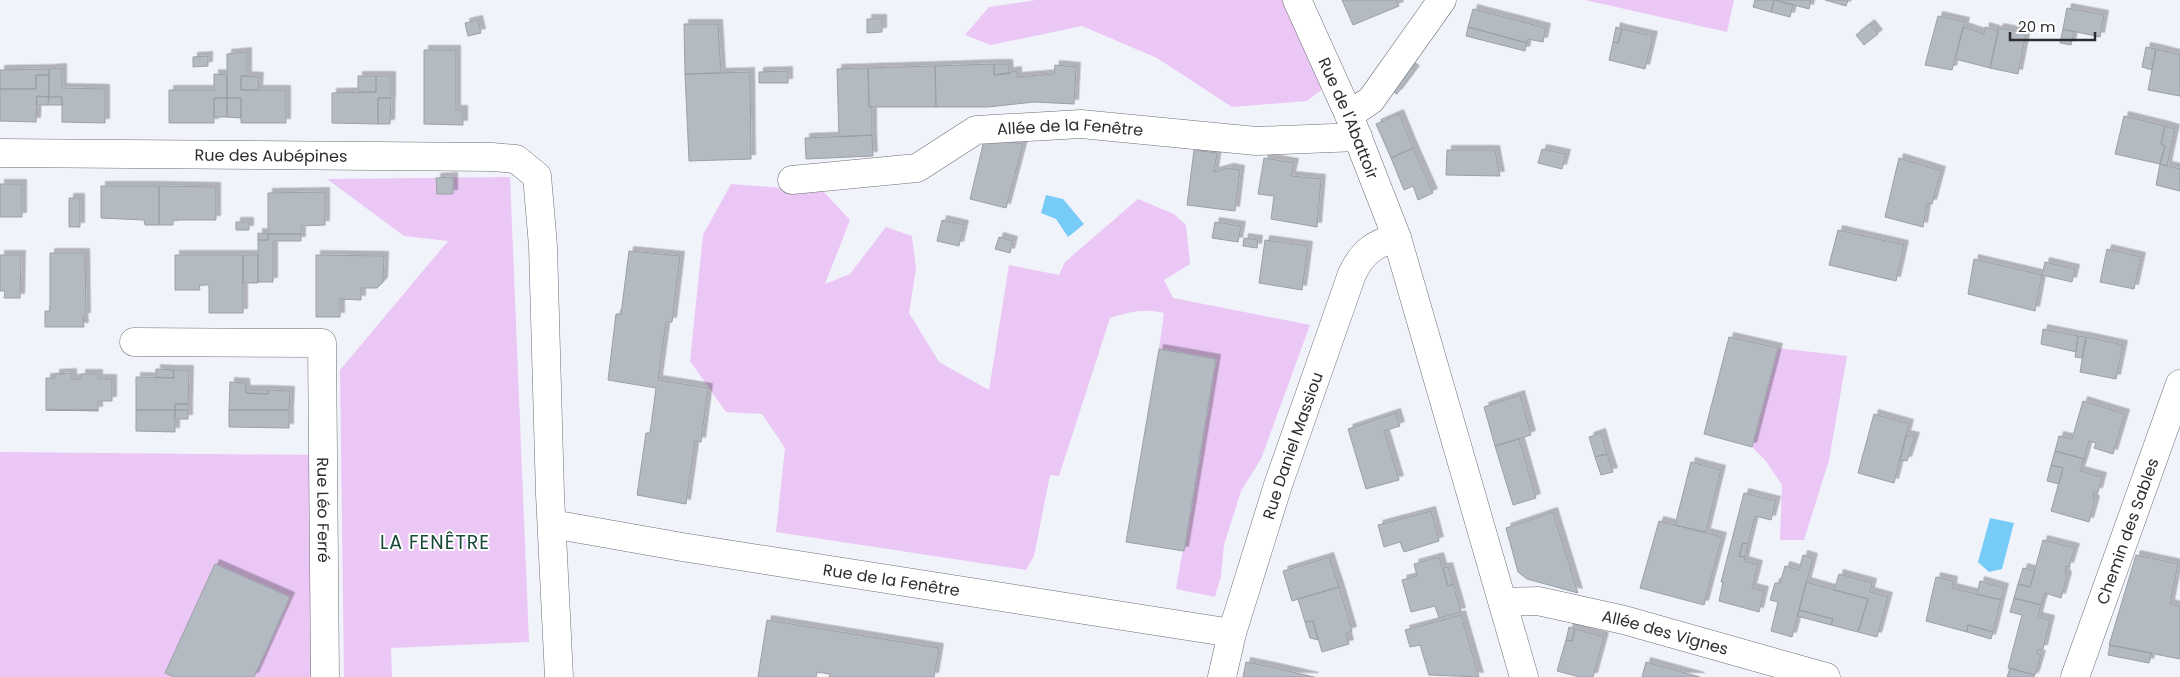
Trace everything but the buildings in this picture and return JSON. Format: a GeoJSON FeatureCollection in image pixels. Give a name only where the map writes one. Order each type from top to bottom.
{"type":"FeatureCollection","features":[{"type":"Feature","properties":{"kind":"street","name":"Rue de l'Abattoir"},"geometry":{"type":"LineString","coordinates":[[1297,0],[1354,126],[1397,238],[1524,677]]}},
{"type":"Feature","properties":{"kind":"street"},"geometry":{"type":"LineString","coordinates":[[1354,126],[1442,0]]}},
{"type":"Feature","properties":{"kind":"street","name":"Allée de la Fenêtre"},"geometry":{"type":"LineString","coordinates":[[792,180],[917,168],[976,130],[1081,124],[1256,141],[1354,126]]}},
{"type":"Feature","properties":{"kind":"street","name":"Rue des Aubépines"},"geometry":{"type":"LineString","coordinates":[[0,153],[492,157],[516,159],[537,176],[542,246],[552,524]]}},
{"type":"Feature","properties":{"kind":"street","name":"Rue Daniel Massiou"},"geometry":{"type":"LineString","coordinates":[[1222,677],[1232,633],[1278,485],[1352,274],[1364,253],[1384,241],[1397,238]]}},
{"type":"Feature","properties":{"kind":"street","name":"Rue Léo Ferré"},"geometry":{"type":"LineString","coordinates":[[134,342],[322,343],[325,677]]}},
{"type":"Feature","properties":{"kind":"street","name":"Chemin des Sables"},"geometry":{"type":"LineString","coordinates":[[2075,677],[2180,384]]}},
{"type":"Feature","properties":{"kind":"street"},"geometry":{"type":"LineString","coordinates":[[552,524],[559,677]]}},
{"type":"Feature","properties":{"kind":"street","name":"Rue de la Fenêtre"},"geometry":{"type":"LineString","coordinates":[[552,524],[1232,633]]}},
{"type":"Feature","properties":{"kind":"street","name":"Allée des Vignes"},"geometry":{"type":"LineString","coordinates":[[1503,602],[1538,601],[1624,620],[1826,677]]}},
{"type":"Feature","properties":{"kind":"shaded area"},"geometry":{"type":"Polygon","coordinates":[[[1036,0],[1297,0],[1325,87],[1307,101],[1232,107],[1157,58],[1082,26],[991,45],[965,35],[989,7],[1036,0]]]}},
{"type":"Feature","properties":{"kind":"shaded area"},"geometry":{"type":"Polygon","coordinates":[[[1585,0],[1734,0],[1727,32],[1585,0]]]}},
{"type":"Feature","properties":{"kind":"shaded area"},"geometry":{"type":"Polygon","coordinates":[[[510,177],[529,642],[391,648],[392,677],[344,677],[340,370],[448,241],[404,236],[327,179],[510,177]]]}},
{"type":"Feature","properties":{"kind":"shaded area"},"geometry":{"type":"Polygon","coordinates":[[[731,184],[823,191],[850,220],[825,284],[850,274],[886,227],[912,236],[916,269],[909,313],[939,362],[989,390],[1009,265],[1059,275],[1065,262],[1138,199],[1174,214],[1186,225],[1190,264],[1164,280],[1173,298],[1310,325],[1261,459],[1241,491],[1224,545],[1221,576],[1215,597],[1176,589],[1216,360],[1159,349],[1164,313],[1137,311],[1110,318],[1059,476],[1050,475],[1034,556],[1026,570],[776,532],[785,448],[762,414],[726,412],[690,361],[703,235],[731,184]]]}},
{"type":"Feature","properties":{"kind":"shaded area"},"geometry":{"type":"Polygon","coordinates":[[[1778,348],[1847,356],[1829,460],[1804,540],[1780,540],[1782,485],[1766,461],[1752,447],[1778,348]]]}},
{"type":"Feature","properties":{"kind":"shaded area"},"geometry":{"type":"Polygon","coordinates":[[[0,452],[323,455],[325,677],[0,677],[0,452]]]}},
{"type":"Feature","properties":{"kind":"water"},"geometry":{"type":"Polygon","coordinates":[[[1046,195],[1063,199],[1084,224],[1068,237],[1056,219],[1041,213],[1046,195]]]}},
{"type":"Feature","properties":{"kind":"water"},"geometry":{"type":"Polygon","coordinates":[[[1990,518],[2014,523],[2002,569],[1989,572],[1978,562],[1990,518]]]}},
{"type":"Feature","properties":{"kind":"district","name":"LA FENÊTRE"},"geometry":{"type":"Point","coordinates":[435,542]}}]}
